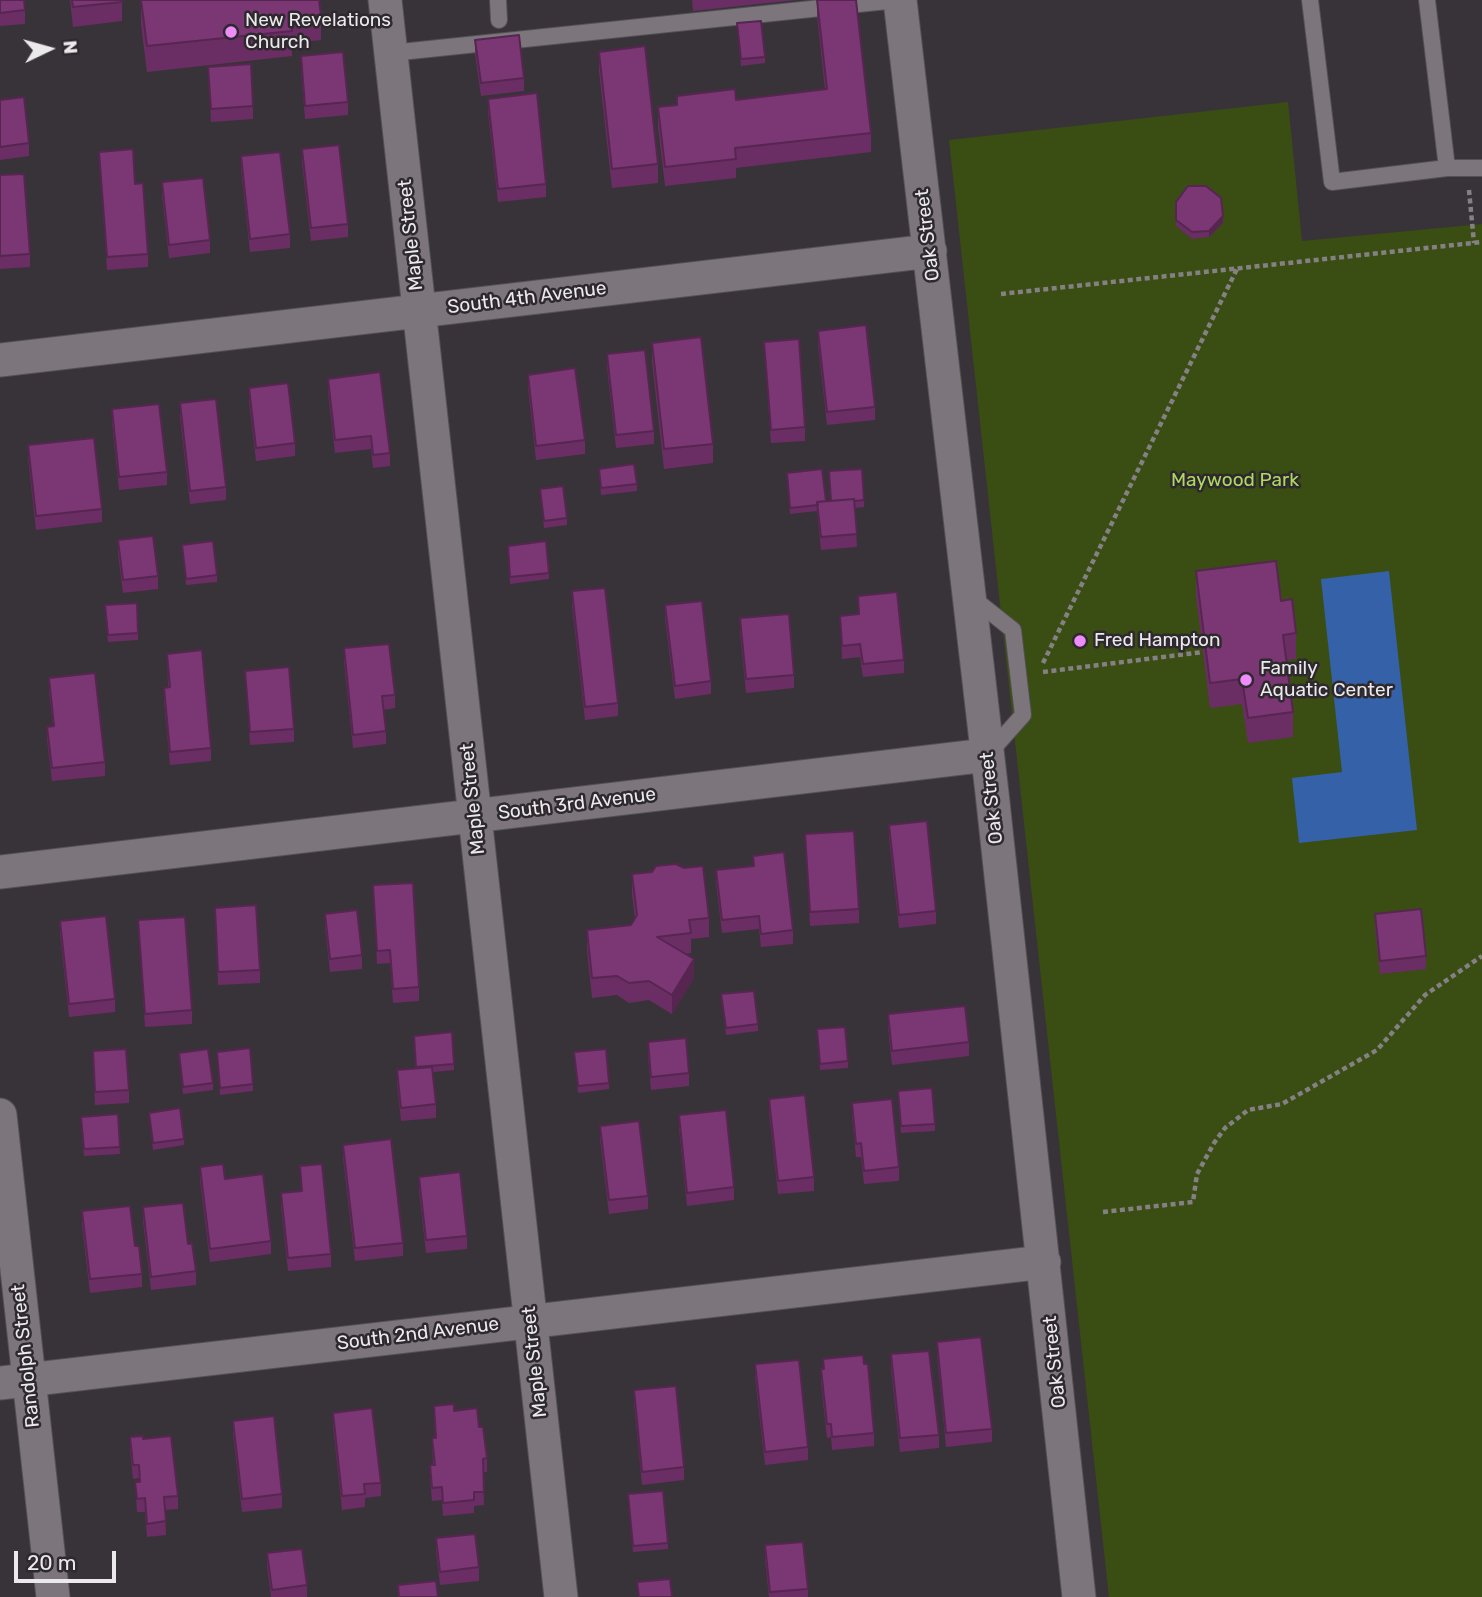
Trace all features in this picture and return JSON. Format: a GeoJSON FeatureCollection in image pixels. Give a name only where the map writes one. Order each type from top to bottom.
{"type":"FeatureCollection","features":[{"type":"Feature","properties":{"kind":"street","name":"Maple Street"},"geometry":{"type":"LineString","coordinates":[[385,0],[561,1597]]}},
{"type":"Feature","properties":{"kind":"street","name":"Oak Street"},"geometry":{"type":"LineString","coordinates":[[898,0],[969,594],[1079,1597]]}},
{"type":"Feature","properties":{"kind":"street","name":"South 4th Avenue"},"geometry":{"type":"LineString","coordinates":[[0,360],[930,251]]}},
{"type":"Feature","properties":{"kind":"street","name":"South 3rd Avenue"},"geometry":{"type":"LineString","coordinates":[[0,872],[987,755]]}},
{"type":"Feature","properties":{"kind":"street","name":"Randolph Street"},"geometry":{"type":"LineString","coordinates":[[0,1115],[15,1381],[53,1597]]}},
{"type":"Feature","properties":{"kind":"street","name":"South 2nd Avenue"},"geometry":{"type":"LineString","coordinates":[[15,1381],[1044,1262]]}},
{"type":"Feature","properties":{"kind":"lane"},"geometry":{"type":"LineString","coordinates":[[498,0],[499,20]]}},
{"type":"Feature","properties":{"kind":"lane"},"geometry":{"type":"LineString","coordinates":[[391,53],[898,0]]}},
{"type":"Feature","properties":{"kind":"lane"},"geometry":{"type":"LineString","coordinates":[[1311,0],[1332,182],[1447,168],[1482,167]]}},
{"type":"Feature","properties":{"kind":"lane"},"geometry":{"type":"LineString","coordinates":[[1427,0],[1447,168]]}},
{"type":"Feature","properties":{"kind":"path"},"geometry":{"type":"LineString","coordinates":[[1468,182],[1474,243]]}},
{"type":"Feature","properties":{"kind":"path"},"geometry":{"type":"LineString","coordinates":[[1001,293],[1482,242]]}},
{"type":"Feature","properties":{"kind":"path"},"geometry":{"type":"LineString","coordinates":[[1042,663],[1238,269]]}},
{"type":"Feature","properties":{"kind":"path"},"geometry":{"type":"LineString","coordinates":[[1043,672],[1203,652]]}},
{"type":"Feature","properties":{"kind":"path"},"geometry":{"type":"LineString","coordinates":[[1103,1212],[1193,1202],[1197,1174],[1225,1128],[1248,1110],[1282,1104],[1377,1049],[1425,995],[1482,956]]}},
{"type":"Feature","properties":{"kind":"green space","name":"Maywood Park"},"geometry":{"type":"Polygon","coordinates":[[[1288,102],[1302,241],[1482,224],[1482,1597],[1109,1597],[949,140],[1288,102]]]}},
{"type":"Feature","properties":{"kind":"water"},"geometry":{"type":"Polygon","coordinates":[[[1389,571],[1417,830],[1299,843],[1292,778],[1342,772],[1321,579],[1389,571]]]}},
{"type":"Feature","properties":{"kind":"building"},"geometry":{"type":"Polygon","coordinates":[[[0,0],[24,0],[25,10],[0,13],[0,0]]]}},
{"type":"Feature","properties":{"kind":"building"},"geometry":{"type":"Polygon","coordinates":[[[72,0],[122,0],[122,2],[73,7],[72,0]]]}},
{"type":"Feature","properties":{"kind":"building"},"geometry":{"type":"Polygon","coordinates":[[[141,0],[319,0],[321,15],[291,18],[292,31],[147,46],[141,0]]]}},
{"type":"Feature","properties":{"kind":"building"},"geometry":{"type":"Polygon","coordinates":[[[817,0],[856,0],[871,133],[735,148],[736,159],[665,167],[658,107],[677,105],[677,96],[735,89],[736,100],[827,89],[817,0]]]}},
{"type":"Feature","properties":{"kind":"building"},"geometry":{"type":"Polygon","coordinates":[[[761,21],[765,57],[741,59],[737,23],[761,21]]]}},
{"type":"Feature","properties":{"kind":"building"},"geometry":{"type":"Polygon","coordinates":[[[519,35],[524,78],[481,83],[475,40],[519,35]]]}},
{"type":"Feature","properties":{"kind":"building"},"geometry":{"type":"Polygon","coordinates":[[[645,46],[658,164],[612,169],[599,52],[645,46]]]}},
{"type":"Feature","properties":{"kind":"building"},"geometry":{"type":"Polygon","coordinates":[[[343,52],[348,102],[305,106],[301,56],[343,52]]]}},
{"type":"Feature","properties":{"kind":"building"},"geometry":{"type":"Polygon","coordinates":[[[251,64],[253,106],[211,109],[208,67],[251,64]]]}},
{"type":"Feature","properties":{"kind":"building"},"geometry":{"type":"Polygon","coordinates":[[[537,93],[546,184],[498,189],[488,99],[537,93]]]}},
{"type":"Feature","properties":{"kind":"building"},"geometry":{"type":"Polygon","coordinates":[[[24,97],[29,143],[0,147],[0,100],[24,97]]]}},
{"type":"Feature","properties":{"kind":"building"},"geometry":{"type":"Polygon","coordinates":[[[339,145],[348,224],[311,228],[302,149],[339,145]]]}},
{"type":"Feature","properties":{"kind":"building"},"geometry":{"type":"Polygon","coordinates":[[[133,149],[135,184],[143,183],[148,254],[107,257],[99,152],[133,149]]]}},
{"type":"Feature","properties":{"kind":"building"},"geometry":{"type":"Polygon","coordinates":[[[280,152],[290,234],[250,239],[241,156],[280,152]]]}},
{"type":"Feature","properties":{"kind":"building"},"geometry":{"type":"Polygon","coordinates":[[[24,174],[30,254],[0,256],[0,175],[24,174]]]}},
{"type":"Feature","properties":{"kind":"building"},"geometry":{"type":"Polygon","coordinates":[[[203,178],[210,240],[169,245],[162,182],[203,178]]]}},
{"type":"Feature","properties":{"kind":"building"},"geometry":{"type":"Polygon","coordinates":[[[1188,186],[1206,186],[1221,198],[1223,216],[1209,231],[1192,232],[1176,220],[1176,202],[1188,186]]]}},
{"type":"Feature","properties":{"kind":"building"},"geometry":{"type":"Polygon","coordinates":[[[866,325],[875,407],[827,412],[818,331],[866,325]]]}},
{"type":"Feature","properties":{"kind":"building"},"geometry":{"type":"Polygon","coordinates":[[[701,337],[713,444],[664,449],[652,343],[701,337]]]}},
{"type":"Feature","properties":{"kind":"building"},"geometry":{"type":"Polygon","coordinates":[[[799,339],[805,427],[771,430],[764,342],[799,339]]]}},
{"type":"Feature","properties":{"kind":"building"},"geometry":{"type":"Polygon","coordinates":[[[645,350],[654,431],[616,435],[607,354],[645,350]]]}},
{"type":"Feature","properties":{"kind":"building"},"geometry":{"type":"Polygon","coordinates":[[[575,368],[585,440],[536,446],[528,375],[575,368]]]}},
{"type":"Feature","properties":{"kind":"building"},"geometry":{"type":"Polygon","coordinates":[[[380,372],[390,453],[373,455],[371,436],[335,440],[328,379],[380,372]]]}},
{"type":"Feature","properties":{"kind":"building"},"geometry":{"type":"Polygon","coordinates":[[[288,383],[295,443],[256,448],[249,388],[288,383]]]}},
{"type":"Feature","properties":{"kind":"building"},"geometry":{"type":"Polygon","coordinates":[[[216,399],[226,487],[190,491],[180,403],[216,399]]]}},
{"type":"Feature","properties":{"kind":"building"},"geometry":{"type":"Polygon","coordinates":[[[159,404],[167,472],[119,477],[112,409],[159,404]]]}},
{"type":"Feature","properties":{"kind":"building"},"geometry":{"type":"Polygon","coordinates":[[[94,438],[102,509],[36,516],[28,445],[94,438]]]}},
{"type":"Feature","properties":{"kind":"building"},"geometry":{"type":"Polygon","coordinates":[[[634,464],[637,484],[601,488],[599,469],[634,464]]]}},
{"type":"Feature","properties":{"kind":"building"},"geometry":{"type":"Polygon","coordinates":[[[822,469],[826,501],[817,502],[818,505],[790,508],[787,473],[822,469]]]}},
{"type":"Feature","properties":{"kind":"building"},"geometry":{"type":"Polygon","coordinates":[[[862,469],[864,500],[831,501],[829,471],[862,469]]]}},
{"type":"Feature","properties":{"kind":"building"},"geometry":{"type":"Polygon","coordinates":[[[563,486],[567,518],[544,521],[540,489],[563,486]]]}},
{"type":"Feature","properties":{"kind":"building"},"geometry":{"type":"Polygon","coordinates":[[[854,499],[857,534],[821,537],[817,502],[854,499]]]}},
{"type":"Feature","properties":{"kind":"building"},"geometry":{"type":"Polygon","coordinates":[[[153,536],[158,576],[123,580],[118,540],[153,536]]]}},
{"type":"Feature","properties":{"kind":"building"},"geometry":{"type":"Polygon","coordinates":[[[213,541],[217,575],[186,579],[182,545],[213,541]]]}},
{"type":"Feature","properties":{"kind":"building"},"geometry":{"type":"Polygon","coordinates":[[[546,541],[549,573],[510,577],[508,546],[546,541]]]}},
{"type":"Feature","properties":{"kind":"building","name":"Family Aquatic Center"},"geometry":{"type":"Polygon","coordinates":[[[1276,561],[1281,601],[1292,599],[1296,633],[1283,635],[1293,712],[1248,718],[1242,679],[1210,683],[1196,571],[1276,561]]]}},
{"type":"Feature","properties":{"kind":"building"},"geometry":{"type":"Polygon","coordinates":[[[605,588],[618,703],[585,707],[572,591],[605,588]]]}},
{"type":"Feature","properties":{"kind":"building"},"geometry":{"type":"Polygon","coordinates":[[[897,592],[904,660],[863,664],[860,644],[842,646],[840,616],[859,614],[858,596],[897,592]]]}},
{"type":"Feature","properties":{"kind":"building"},"geometry":{"type":"Polygon","coordinates":[[[702,601],[711,681],[675,686],[665,605],[702,601]]]}},
{"type":"Feature","properties":{"kind":"building"},"geometry":{"type":"Polygon","coordinates":[[[137,603],[138,633],[108,635],[105,605],[137,603]]]}},
{"type":"Feature","properties":{"kind":"building"},"geometry":{"type":"Polygon","coordinates":[[[789,614],[794,675],[746,679],[740,618],[789,614]]]}},
{"type":"Feature","properties":{"kind":"building"},"geometry":{"type":"Polygon","coordinates":[[[389,644],[395,695],[382,696],[386,731],[353,735],[344,648],[389,644]]]}},
{"type":"Feature","properties":{"kind":"building"},"geometry":{"type":"Polygon","coordinates":[[[202,650],[211,748],[170,752],[164,688],[170,687],[167,654],[202,650]]]}},
{"type":"Feature","properties":{"kind":"building"},"geometry":{"type":"Polygon","coordinates":[[[289,667],[294,729],[250,732],[245,671],[289,667]]]}},
{"type":"Feature","properties":{"kind":"building"},"geometry":{"type":"Polygon","coordinates":[[[95,673],[105,762],[52,768],[47,727],[54,726],[49,678],[95,673]]]}},
{"type":"Feature","properties":{"kind":"building"},"geometry":{"type":"Polygon","coordinates":[[[927,821],[936,911],[899,915],[889,825],[927,821]]]}},
{"type":"Feature","properties":{"kind":"building"},"geometry":{"type":"Polygon","coordinates":[[[854,831],[859,909],[810,912],[805,834],[854,831]]]}},
{"type":"Feature","properties":{"kind":"building"},"geometry":{"type":"Polygon","coordinates":[[[784,852],[793,930],[761,934],[759,916],[722,920],[716,870],[754,866],[753,856],[784,852]]]}},
{"type":"Feature","properties":{"kind":"building"},"geometry":{"type":"Polygon","coordinates":[[[676,864],[684,868],[703,866],[709,918],[689,920],[691,933],[657,937],[694,959],[672,995],[649,981],[629,983],[617,976],[592,978],[587,930],[631,925],[637,915],[632,874],[652,872],[656,866],[676,864]]]}},
{"type":"Feature","properties":{"kind":"building"},"geometry":{"type":"Polygon","coordinates":[[[413,883],[419,987],[393,989],[390,950],[377,951],[373,885],[413,883]]]}},
{"type":"Feature","properties":{"kind":"building"},"geometry":{"type":"Polygon","coordinates":[[[256,905],[260,970],[218,972],[215,908],[256,905]]]}},
{"type":"Feature","properties":{"kind":"building"},"geometry":{"type":"Polygon","coordinates":[[[1421,909],[1426,956],[1380,961],[1375,914],[1421,909]]]}},
{"type":"Feature","properties":{"kind":"building"},"geometry":{"type":"Polygon","coordinates":[[[357,910],[362,955],[330,959],[325,914],[357,910]]]}},
{"type":"Feature","properties":{"kind":"building"},"geometry":{"type":"Polygon","coordinates":[[[106,916],[115,999],[69,1004],[60,921],[106,916]]]}},
{"type":"Feature","properties":{"kind":"building"},"geometry":{"type":"Polygon","coordinates":[[[185,917],[192,1010],[145,1014],[138,920],[185,917]]]}},
{"type":"Feature","properties":{"kind":"building"},"geometry":{"type":"Polygon","coordinates":[[[754,991],[758,1024],[726,1028],[721,994],[754,991]]]}},
{"type":"Feature","properties":{"kind":"building"},"geometry":{"type":"Polygon","coordinates":[[[965,1006],[969,1042],[892,1051],[888,1014],[965,1006]]]}},
{"type":"Feature","properties":{"kind":"building"},"geometry":{"type":"Polygon","coordinates":[[[845,1027],[848,1061],[820,1064],[817,1029],[845,1027]]]}},
{"type":"Feature","properties":{"kind":"building"},"geometry":{"type":"Polygon","coordinates":[[[452,1032],[454,1064],[416,1067],[414,1036],[452,1032]]]}},
{"type":"Feature","properties":{"kind":"building"},"geometry":{"type":"Polygon","coordinates":[[[686,1038],[689,1073],[651,1077],[648,1042],[686,1038]]]}},
{"type":"Feature","properties":{"kind":"building"},"geometry":{"type":"Polygon","coordinates":[[[250,1048],[253,1084],[220,1088],[217,1052],[250,1048]]]}},
{"type":"Feature","properties":{"kind":"building"},"geometry":{"type":"Polygon","coordinates":[[[126,1049],[129,1090],[95,1092],[93,1051],[126,1049]]]}},
{"type":"Feature","properties":{"kind":"building"},"geometry":{"type":"Polygon","coordinates":[[[208,1049],[213,1083],[183,1087],[179,1053],[208,1049]]]}},
{"type":"Feature","properties":{"kind":"building"},"geometry":{"type":"Polygon","coordinates":[[[606,1049],[609,1083],[578,1086],[574,1052],[606,1049]]]}},
{"type":"Feature","properties":{"kind":"building"},"geometry":{"type":"Polygon","coordinates":[[[432,1067],[436,1104],[401,1108],[397,1070],[432,1067]]]}},
{"type":"Feature","properties":{"kind":"building"},"geometry":{"type":"Polygon","coordinates":[[[932,1088],[935,1124],[901,1126],[898,1091],[932,1088]]]}},
{"type":"Feature","properties":{"kind":"building"},"geometry":{"type":"Polygon","coordinates":[[[805,1095],[814,1177],[778,1181],[769,1099],[805,1095]]]}},
{"type":"Feature","properties":{"kind":"building"},"geometry":{"type":"Polygon","coordinates":[[[892,1099],[899,1167],[864,1171],[861,1143],[856,1144],[852,1103],[892,1099]]]}},
{"type":"Feature","properties":{"kind":"building"},"geometry":{"type":"Polygon","coordinates":[[[180,1108],[184,1139],[153,1143],[149,1113],[180,1108]]]}},
{"type":"Feature","properties":{"kind":"building"},"geometry":{"type":"Polygon","coordinates":[[[726,1110],[734,1187],[687,1193],[679,1115],[726,1110]]]}},
{"type":"Feature","properties":{"kind":"building"},"geometry":{"type":"Polygon","coordinates":[[[118,1114],[120,1147],[84,1149],[81,1117],[118,1114]]]}},
{"type":"Feature","properties":{"kind":"building"},"geometry":{"type":"Polygon","coordinates":[[[639,1121],[648,1196],[609,1200],[600,1126],[639,1121]]]}},
{"type":"Feature","properties":{"kind":"building"},"geometry":{"type":"Polygon","coordinates":[[[391,1139],[403,1243],[355,1248],[343,1145],[391,1139]]]}},
{"type":"Feature","properties":{"kind":"building"},"geometry":{"type":"Polygon","coordinates":[[[223,1164],[225,1179],[263,1174],[271,1241],[210,1249],[200,1167],[223,1164]]]}},
{"type":"Feature","properties":{"kind":"building"},"geometry":{"type":"Polygon","coordinates":[[[322,1164],[331,1254],[288,1258],[281,1193],[302,1191],[300,1166],[322,1164]]]}},
{"type":"Feature","properties":{"kind":"building"},"geometry":{"type":"Polygon","coordinates":[[[460,1172],[467,1236],[426,1240],[419,1177],[460,1172]]]}},
{"type":"Feature","properties":{"kind":"building"},"geometry":{"type":"Polygon","coordinates":[[[183,1203],[188,1244],[192,1243],[196,1271],[151,1277],[143,1207],[183,1203]]]}},
{"type":"Feature","properties":{"kind":"building"},"geometry":{"type":"Polygon","coordinates":[[[130,1206],[142,1274],[90,1279],[82,1211],[130,1206]]]}},
{"type":"Feature","properties":{"kind":"building"},"geometry":{"type":"Polygon","coordinates":[[[981,1337],[992,1429],[946,1433],[937,1342],[981,1337]]]}},
{"type":"Feature","properties":{"kind":"building"},"geometry":{"type":"Polygon","coordinates":[[[929,1351],[939,1435],[900,1438],[891,1354],[929,1351]]]}},
{"type":"Feature","properties":{"kind":"building"},"geometry":{"type":"Polygon","coordinates":[[[863,1355],[864,1364],[868,1364],[874,1433],[832,1437],[831,1424],[827,1424],[821,1369],[824,1369],[823,1359],[863,1355]]]}},
{"type":"Feature","properties":{"kind":"building"},"geometry":{"type":"Polygon","coordinates":[[[799,1360],[808,1447],[765,1452],[755,1364],[799,1360]]]}},
{"type":"Feature","properties":{"kind":"building"},"geometry":{"type":"Polygon","coordinates":[[[676,1386],[684,1467],[642,1472],[634,1390],[676,1386]]]}},
{"type":"Feature","properties":{"kind":"building"},"geometry":{"type":"Polygon","coordinates":[[[454,1404],[454,1411],[477,1408],[479,1427],[483,1427],[487,1458],[483,1459],[484,1492],[474,1492],[474,1500],[443,1503],[442,1487],[432,1488],[430,1465],[435,1465],[432,1438],[436,1438],[434,1406],[454,1404]]]}},
{"type":"Feature","properties":{"kind":"building"},"geometry":{"type":"Polygon","coordinates":[[[372,1408],[381,1483],[364,1484],[365,1494],[342,1496],[333,1413],[372,1408]]]}},
{"type":"Feature","properties":{"kind":"building"},"geometry":{"type":"Polygon","coordinates":[[[274,1416],[282,1494],[242,1499],[233,1421],[274,1416]]]}},
{"type":"Feature","properties":{"kind":"building"},"geometry":{"type":"Polygon","coordinates":[[[143,1436],[143,1439],[171,1436],[178,1496],[164,1497],[166,1521],[147,1524],[145,1498],[137,1499],[135,1482],[140,1482],[139,1465],[133,1465],[130,1437],[143,1436]]]}},
{"type":"Feature","properties":{"kind":"building"},"geometry":{"type":"Polygon","coordinates":[[[663,1491],[668,1543],[633,1546],[628,1494],[663,1491]]]}},
{"type":"Feature","properties":{"kind":"building"},"geometry":{"type":"Polygon","coordinates":[[[475,1534],[479,1567],[440,1572],[436,1538],[475,1534]]]}},
{"type":"Feature","properties":{"kind":"building"},"geometry":{"type":"Polygon","coordinates":[[[803,1542],[808,1589],[770,1592],[765,1545],[803,1542]]]}},
{"type":"Feature","properties":{"kind":"building"},"geometry":{"type":"Polygon","coordinates":[[[302,1549],[307,1585],[272,1590],[267,1553],[302,1549]]]}},
{"type":"Feature","properties":{"kind":"building"},"geometry":{"type":"Polygon","coordinates":[[[670,1579],[672,1597],[639,1597],[637,1582],[670,1579]]]}},
{"type":"Feature","properties":{"kind":"building"},"geometry":{"type":"Polygon","coordinates":[[[436,1581],[438,1597],[399,1597],[398,1585],[436,1581]]]}},
{"type":"Feature","properties":{"kind":"place","name":"New Revelations Church"},"geometry":{"type":"Point","coordinates":[231,32]}},
{"type":"Feature","properties":{"kind":"place","name":"Fred Hampton"},"geometry":{"type":"Point","coordinates":[1080,641]}},
{"type":"Feature","properties":{"kind":"place","name":"Family Aquatic Center"},"geometry":{"type":"Point","coordinates":[1246,680]}}]}
